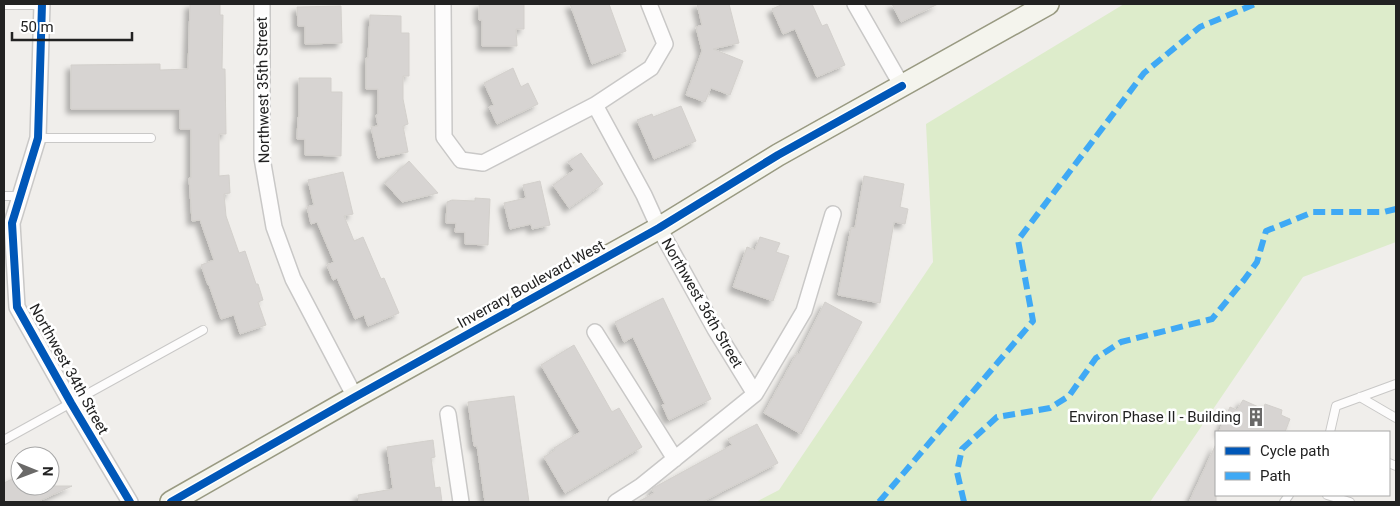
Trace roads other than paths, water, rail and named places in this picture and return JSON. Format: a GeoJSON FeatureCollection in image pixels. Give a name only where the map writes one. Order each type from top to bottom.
{"type":"FeatureCollection","features":[{"type":"Feature","properties":{"kind":"street","name":"Northwest 34th Street"},"geometry":{"type":"LineString","coordinates":[[42,4],[38,138],[12,223],[17,306],[71,403],[130,502]]}},
{"type":"Feature","properties":{"kind":"street","name":"Northwest 35th Street"},"geometry":{"type":"LineString","coordinates":[[262,4],[262,158],[274,227],[293,279],[355,397]]}},
{"type":"Feature","properties":{"kind":"street"},"geometry":{"type":"LineString","coordinates":[[443,4],[444,137],[461,160],[483,163],[595,105],[651,68],[666,44],[649,4]]}},
{"type":"Feature","properties":{"kind":"street"},"geometry":{"type":"LineString","coordinates":[[855,4],[902,86]]}},
{"type":"Feature","properties":{"kind":"street","name":"Inverrary Boulevard West"},"geometry":{"type":"LineString","coordinates":[[172,502],[355,397],[659,228],[778,154],[1048,4]]}},
{"type":"Feature","properties":{"kind":"street","name":"Northwest 36th Street"},"geometry":{"type":"LineString","coordinates":[[595,105],[715,330],[755,394]]}},
{"type":"Feature","properties":{"kind":"street"},"geometry":{"type":"LineString","coordinates":[[616,502],[641,486],[755,394],[804,311],[833,214]]}},
{"type":"Feature","properties":{"kind":"street"},"geometry":{"type":"LineString","coordinates":[[595,332],[675,459]]}},
{"type":"Feature","properties":{"kind":"street"},"geometry":{"type":"LineString","coordinates":[[448,414],[461,502]]}},
{"type":"Feature","properties":{"kind":"lane"},"geometry":{"type":"LineString","coordinates":[[4,5],[42,4]]}},
{"type":"Feature","properties":{"kind":"lane"},"geometry":{"type":"LineString","coordinates":[[38,138],[151,138]]}},
{"type":"Feature","properties":{"kind":"lane"},"geometry":{"type":"LineString","coordinates":[[4,196],[20,196]]}},
{"type":"Feature","properties":{"kind":"lane"},"geometry":{"type":"LineString","coordinates":[[4,440],[202,330]]}},
{"type":"Feature","properties":{"kind":"lane"},"geometry":{"type":"LineString","coordinates":[[1330,431],[1336,406],[1396,384]]}},
{"type":"Feature","properties":{"kind":"lane"},"geometry":{"type":"LineString","coordinates":[[1360,397],[1396,418]]}},
{"type":"Feature","properties":{"kind":"lane"},"geometry":{"type":"LineString","coordinates":[[1330,496],[1350,502]]}},
{"type":"Feature","properties":{"kind":"place","name":"Environ Phase II - Building"},"geometry":{"type":"Point","coordinates":[1256,417]}}]}
